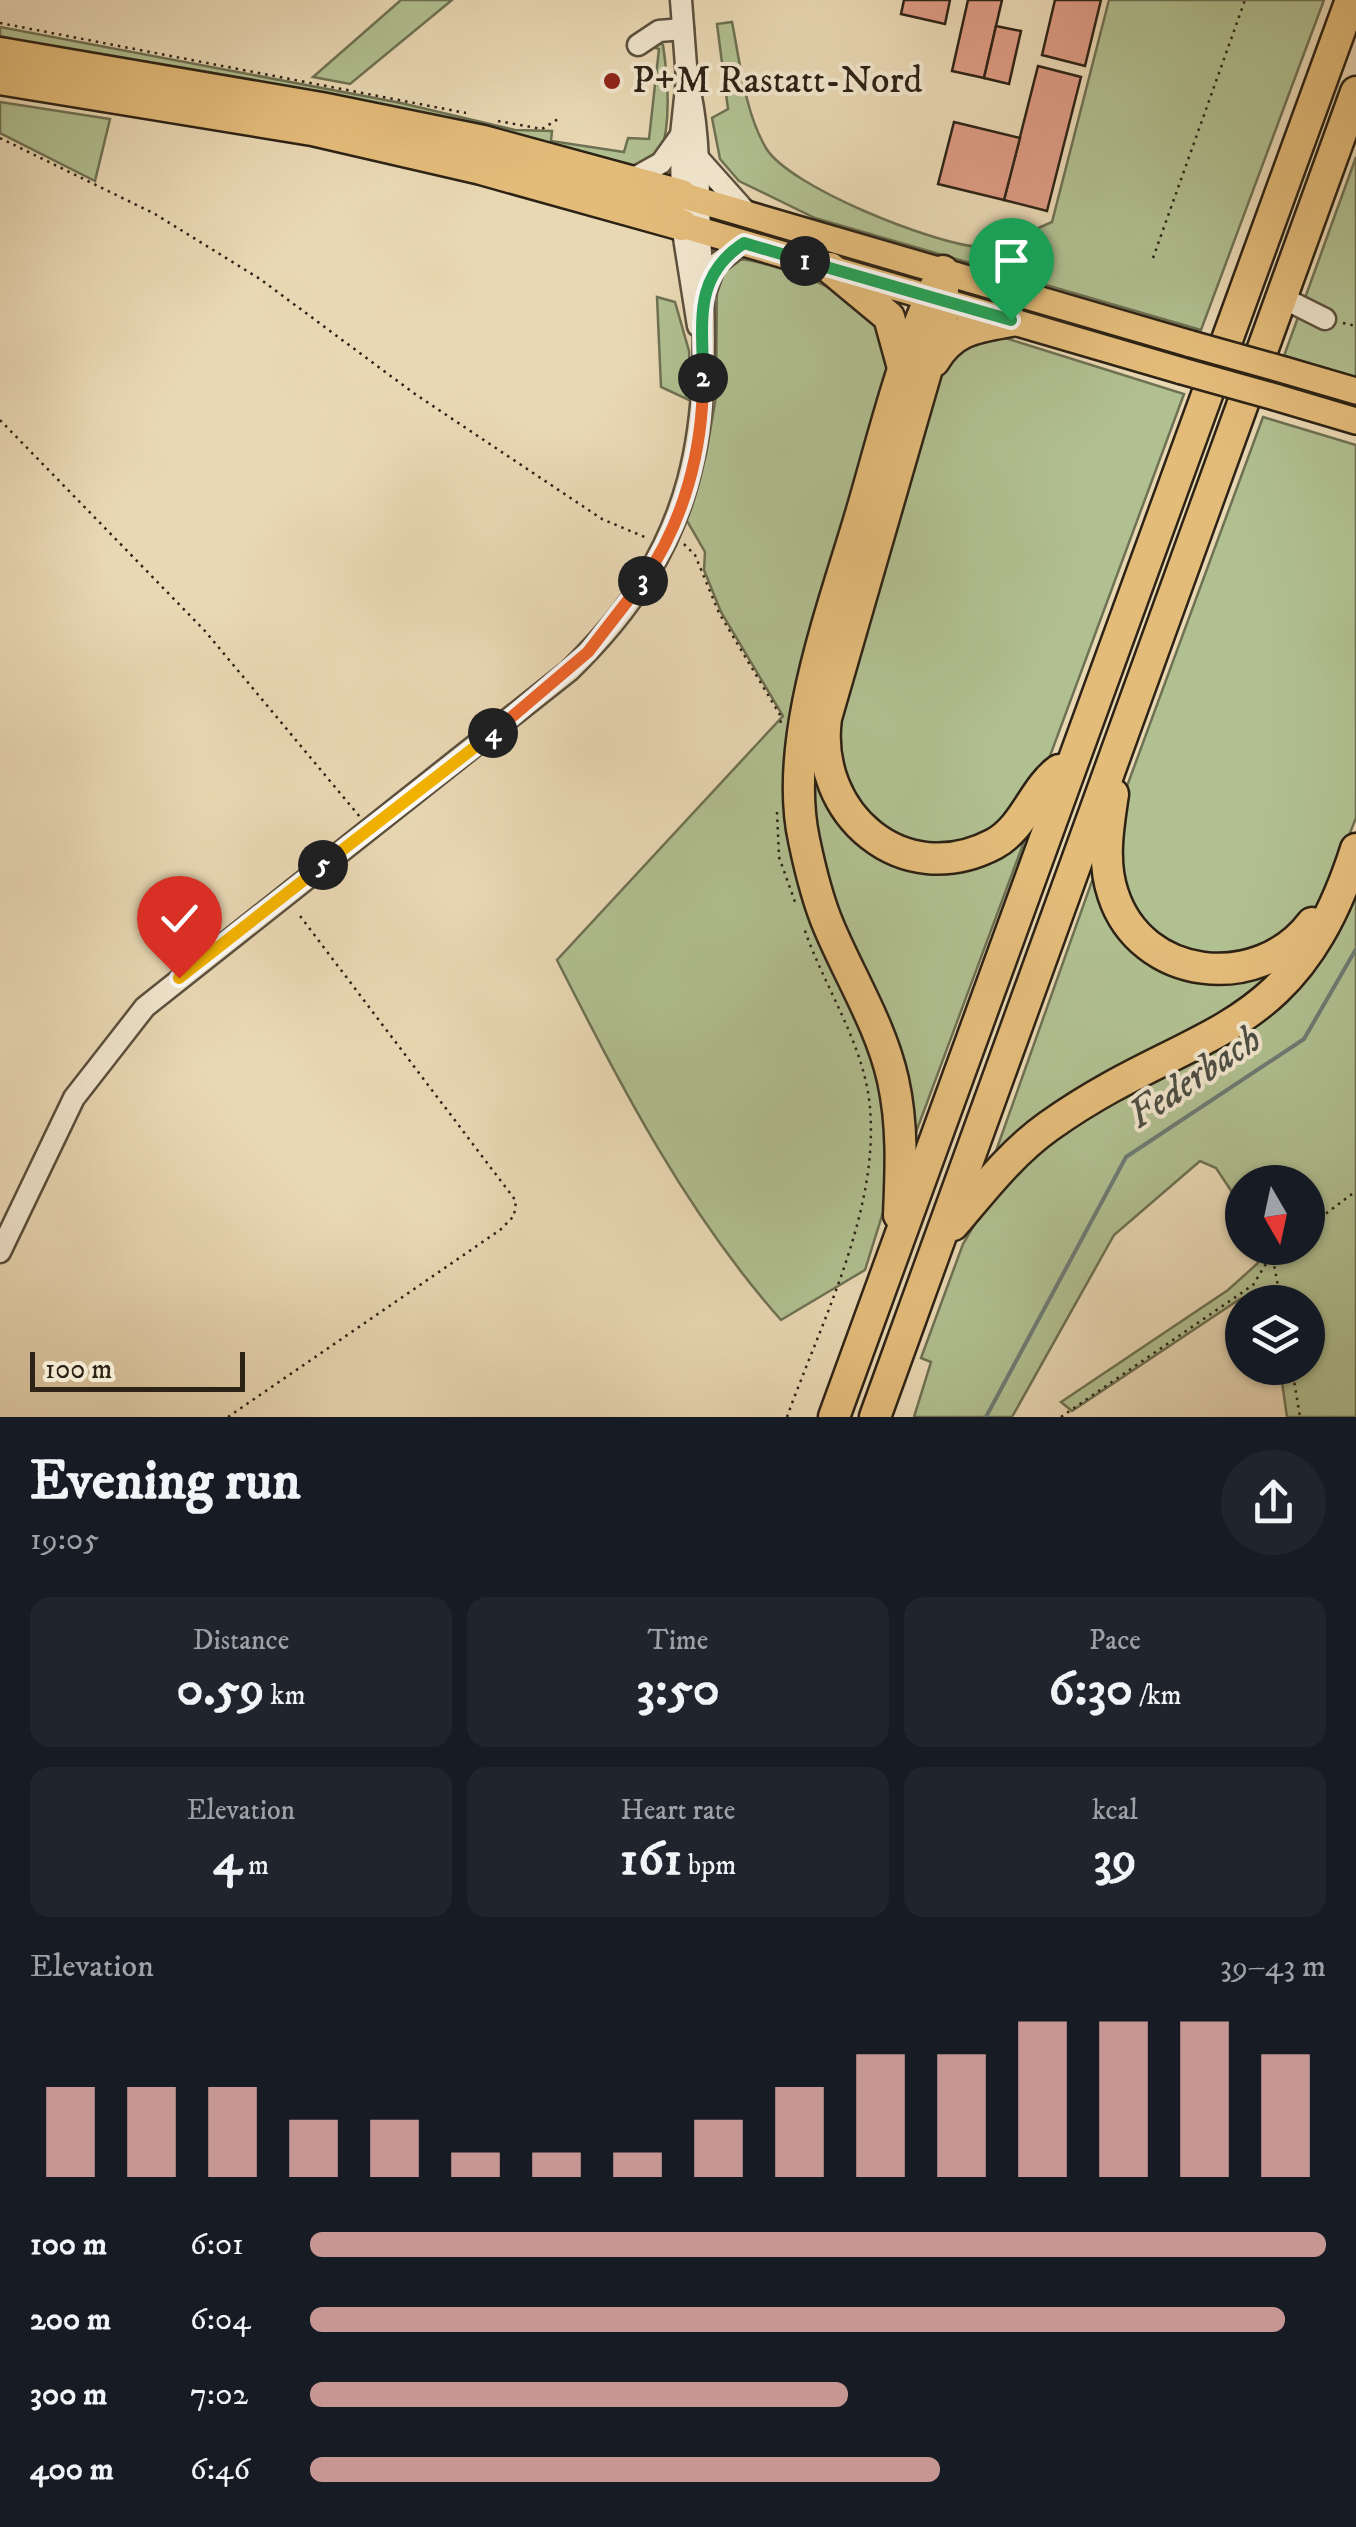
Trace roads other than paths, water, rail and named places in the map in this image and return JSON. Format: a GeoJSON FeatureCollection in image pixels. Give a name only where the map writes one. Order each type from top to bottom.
{"type":"FeatureCollection","features":[{"type":"Feature","properties":{"kind":"highway"},"geometry":{"type":"LineString","coordinates":[[834,1417],[1351,0]]}},
{"type":"Feature","properties":{"kind":"highway"},"geometry":{"type":"LineString","coordinates":[[0,53],[321,108],[483,141],[629,181],[691,213]]}},
{"type":"Feature","properties":{"kind":"highway"},"geometry":{"type":"LineString","coordinates":[[0,79],[312,130],[691,213]]}},
{"type":"Feature","properties":{"kind":"highway"},"geometry":{"type":"LineString","coordinates":[[875,1417],[1356,92]]}},
{"type":"Feature","properties":{"kind":"highway"},"geometry":{"type":"LineString","coordinates":[[830,268],[889,317],[913,373]]}},
{"type":"Feature","properties":{"kind":"highway"},"geometry":{"type":"LineString","coordinates":[[897,1243],[902,1161],[893,1078],[881,1040],[815,887],[802,833],[801,778],[807,715],[828,631],[939,290]]}},
{"type":"Feature","properties":{"kind":"highway"},"geometry":{"type":"LineString","coordinates":[[1011,320],[964,330],[951,337],[913,373],[826,718],[824,759],[831,785],[847,814],[868,834],[908,853],[948,858],[998,842],[1024,818],[1048,778],[1074,760]]}},
{"type":"Feature","properties":{"kind":"highway"},"geometry":{"type":"LineString","coordinates":[[1121,738],[1109,830],[1109,878],[1122,916],[1136,936],[1168,958],[1203,970],[1231,970],[1262,962],[1308,929],[1355,851]]}},
{"type":"Feature","properties":{"kind":"highway"},"geometry":{"type":"LineString","coordinates":[[938,1242],[1013,1156],[1049,1126],[1224,1030],[1284,985],[1334,912],[1355,851]]}},
{"type":"Feature","properties":{"kind":"main road"},"geometry":{"type":"LineString","coordinates":[[691,213],[750,215],[1011,320],[1356,420]]}},
{"type":"Feature","properties":{"kind":"main road"},"geometry":{"type":"LineString","coordinates":[[691,213],[744,243],[830,268],[1191,344],[1356,391]]}},
{"type":"Feature","properties":{"kind":"street"},"geometry":{"type":"LineString","coordinates":[[0,1252],[59,1125],[93,1068],[145,1007],[578,662],[634,595],[668,540],[695,460],[703,412],[705,292],[680,136],[687,79],[683,28],[691,2]]}},
{"type":"Feature","properties":{"kind":"street"},"geometry":{"type":"LineString","coordinates":[[638,45],[659,31],[683,28]]}},
{"type":"Feature","properties":{"kind":"street"},"geometry":{"type":"LineString","coordinates":[[687,79],[702,113],[691,213],[690,296],[703,348]]}},
{"type":"Feature","properties":{"kind":"street"},"geometry":{"type":"LineString","coordinates":[[629,181],[661,163],[680,136]]}},
{"type":"Feature","properties":{"kind":"street"},"geometry":{"type":"LineString","coordinates":[[698,158],[750,215]]}},
{"type":"Feature","properties":{"kind":"street"},"geometry":{"type":"LineString","coordinates":[[705,292],[715,265],[744,243]]}},
{"type":"Feature","properties":{"kind":"street"},"geometry":{"type":"LineString","coordinates":[[1281,297],[1325,318]]}},
{"type":"Feature","properties":{"kind":"waterway","name":"Federbach"},"geometry":{"type":"LineString","coordinates":[[986,1417],[1126,1157],[1304,1039],[1356,949]]}},
{"type":"Feature","properties":{"kind":"place","name":"P+M Rastatt-Nord"},"geometry":{"type":"Point","coordinates":[612,81]}}]}
